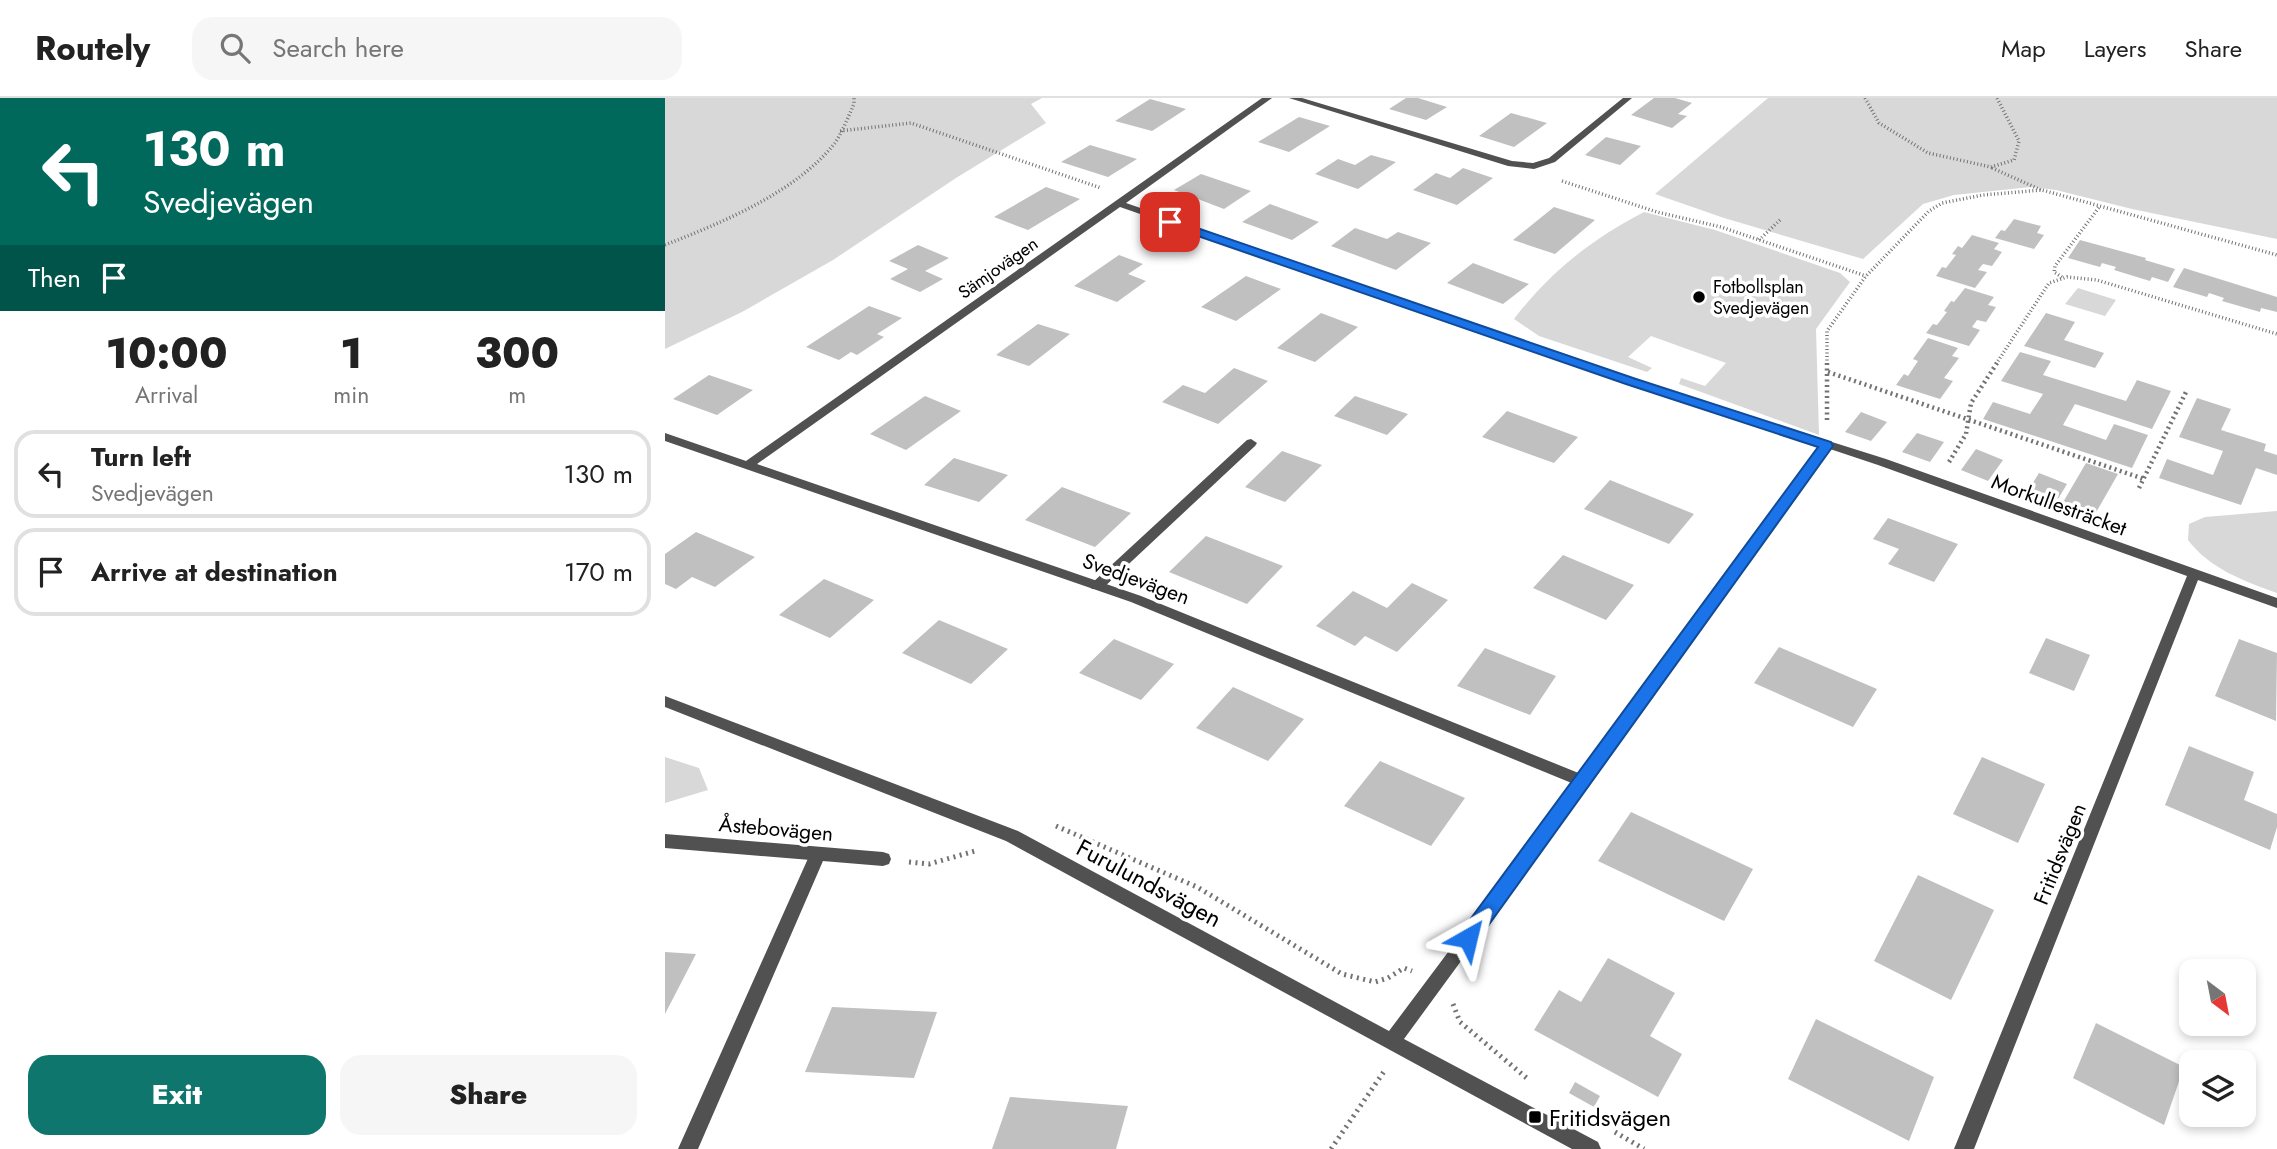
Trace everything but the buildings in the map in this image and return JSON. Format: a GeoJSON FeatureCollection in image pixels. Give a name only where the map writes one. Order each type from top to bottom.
{"type":"FeatureCollection","features":[{"type":"Feature","properties":{"kind":"street","name":"Sämjovägen"},"geometry":{"type":"LineString","coordinates":[[747,466],[1268,98]]}},
{"type":"Feature","properties":{"kind":"street"},"geometry":{"type":"LineString","coordinates":[[1293,98],[1511,164],[1534,166],[1552,160],[1628,98]]}},
{"type":"Feature","properties":{"kind":"street"},"geometry":{"type":"LineString","coordinates":[[1124,201],[1657,390],[1826,446],[1397,1044]]}},
{"type":"Feature","properties":{"kind":"street","name":"Svedjevägen"},"geometry":{"type":"LineString","coordinates":[[665,437],[1097,586],[1584,782]]}},
{"type":"Feature","properties":{"kind":"street"},"geometry":{"type":"LineString","coordinates":[[1097,586],[1251,443]]}},
{"type":"Feature","properties":{"kind":"street","name":"Morkullesträcket"},"geometry":{"type":"LineString","coordinates":[[1826,446],[1882,462],[2277,603]]}},
{"type":"Feature","properties":{"kind":"street","name":"Fritidsvägen"},"geometry":{"type":"LineString","coordinates":[[1964,1149],[2194,574]]}},
{"type":"Feature","properties":{"kind":"street","name":"Furulundsvägen"},"geometry":{"type":"LineString","coordinates":[[665,701],[1012,836],[1591,1149]]}},
{"type":"Feature","properties":{"kind":"street","name":"Åstebovägen"},"geometry":{"type":"LineString","coordinates":[[665,841],[883,859]]}},
{"type":"Feature","properties":{"kind":"street"},"geometry":{"type":"LineString","coordinates":[[688,1149],[818,854]]}},
{"type":"Feature","properties":{"kind":"path"},"geometry":{"type":"LineString","coordinates":[[665,245],[693,235],[801,174],[834,143],[854,104],[853,98]]}},
{"type":"Feature","properties":{"kind":"path"},"geometry":{"type":"LineString","coordinates":[[1865,98],[1879,123],[1928,153],[1991,167],[2042,190],[2277,255]]}},
{"type":"Feature","properties":{"kind":"path"},"geometry":{"type":"LineString","coordinates":[[1991,167],[2014,160],[2019,141],[1997,98]]}},
{"type":"Feature","properties":{"kind":"path"},"geometry":{"type":"LineString","coordinates":[[840,131],[911,122],[1124,201]]}},
{"type":"Feature","properties":{"kind":"path"},"geometry":{"type":"LineString","coordinates":[[1534,166],[1551,178],[1759,240],[1866,276]]}},
{"type":"Feature","properties":{"kind":"path"},"geometry":{"type":"LineString","coordinates":[[1826,446],[1828,331],[1866,276],[1929,211],[1942,203],[1983,195],[2042,190]]}},
{"type":"Feature","properties":{"kind":"path"},"geometry":{"type":"LineString","coordinates":[[2100,206],[2055,266],[2054,272],[2061,277],[2097,280],[2277,334]]}},
{"type":"Feature","properties":{"kind":"path"},"geometry":{"type":"LineString","coordinates":[[1759,240],[1780,220]]}},
{"type":"Feature","properties":{"kind":"path"},"geometry":{"type":"LineString","coordinates":[[1934,482],[1964,440],[1972,423],[1971,403],[2049,283],[2061,277]]}},
{"type":"Feature","properties":{"kind":"path"},"geometry":{"type":"LineString","coordinates":[[1828,372],[1972,423],[2144,479]]}},
{"type":"Feature","properties":{"kind":"path"},"geometry":{"type":"LineString","coordinates":[[2139,488],[2186,392]]}},
{"type":"Feature","properties":{"kind":"path"},"geometry":{"type":"LineString","coordinates":[[883,859],[929,864],[960,857],[1012,836]]}},
{"type":"Feature","properties":{"kind":"path"},"geometry":{"type":"LineString","coordinates":[[1331,1149],[1397,1044]]}},
{"type":"Feature","properties":{"kind":"shaded area"},"geometry":{"type":"Polygon","coordinates":[[[665,98],[1042,98],[1031,104],[1046,123],[956,178],[833,260],[742,312],[665,349],[665,98]]]}},
{"type":"Feature","properties":{"kind":"shaded area"},"geometry":{"type":"Polygon","coordinates":[[[1768,98],[2277,98],[2277,239],[2056,190],[2031,187],[1954,195],[1923,204],[1863,259],[1724,218],[1655,194],[1768,98]]]}},
{"type":"Feature","properties":{"kind":"shaded area"},"geometry":{"type":"Polygon","coordinates":[[[1644,212],[1715,230],[1840,273],[1850,282],[1816,329],[1819,435],[1679,384],[1681,378],[1705,386],[1726,363],[1651,336],[1628,357],[1652,368],[1647,372],[1539,336],[1514,319],[1542,286],[1573,258],[1644,212]]]}},
{"type":"Feature","properties":{"kind":"shaded area"},"geometry":{"type":"Polygon","coordinates":[[[2078,288],[2116,300],[2105,316],[2065,304],[2078,288]]]}},
{"type":"Feature","properties":{"kind":"shaded area"},"geometry":{"type":"Polygon","coordinates":[[[2277,511],[2277,593],[2240,579],[2217,566],[2188,540],[2189,524],[2205,517],[2277,511]]]}},
{"type":"Feature","properties":{"kind":"shaded area"},"geometry":{"type":"Polygon","coordinates":[[[665,757],[699,768],[708,790],[665,803],[665,757]]]}},
{"type":"Feature","properties":{"kind":"place","name":"Fotbollsplan Svedjevägen"},"geometry":{"type":"Point","coordinates":[1699,297]}},
{"type":"Feature","properties":{"kind":"place","name":"Fritidsvägen"},"geometry":{"type":"Point","coordinates":[1535,1117]}},
{"type":"Feature","properties":{"kind":"route"},"geometry":{"type":"LineString","coordinates":[[1170,222],[1631,382],[1826,446],[1468,938]]}}]}
